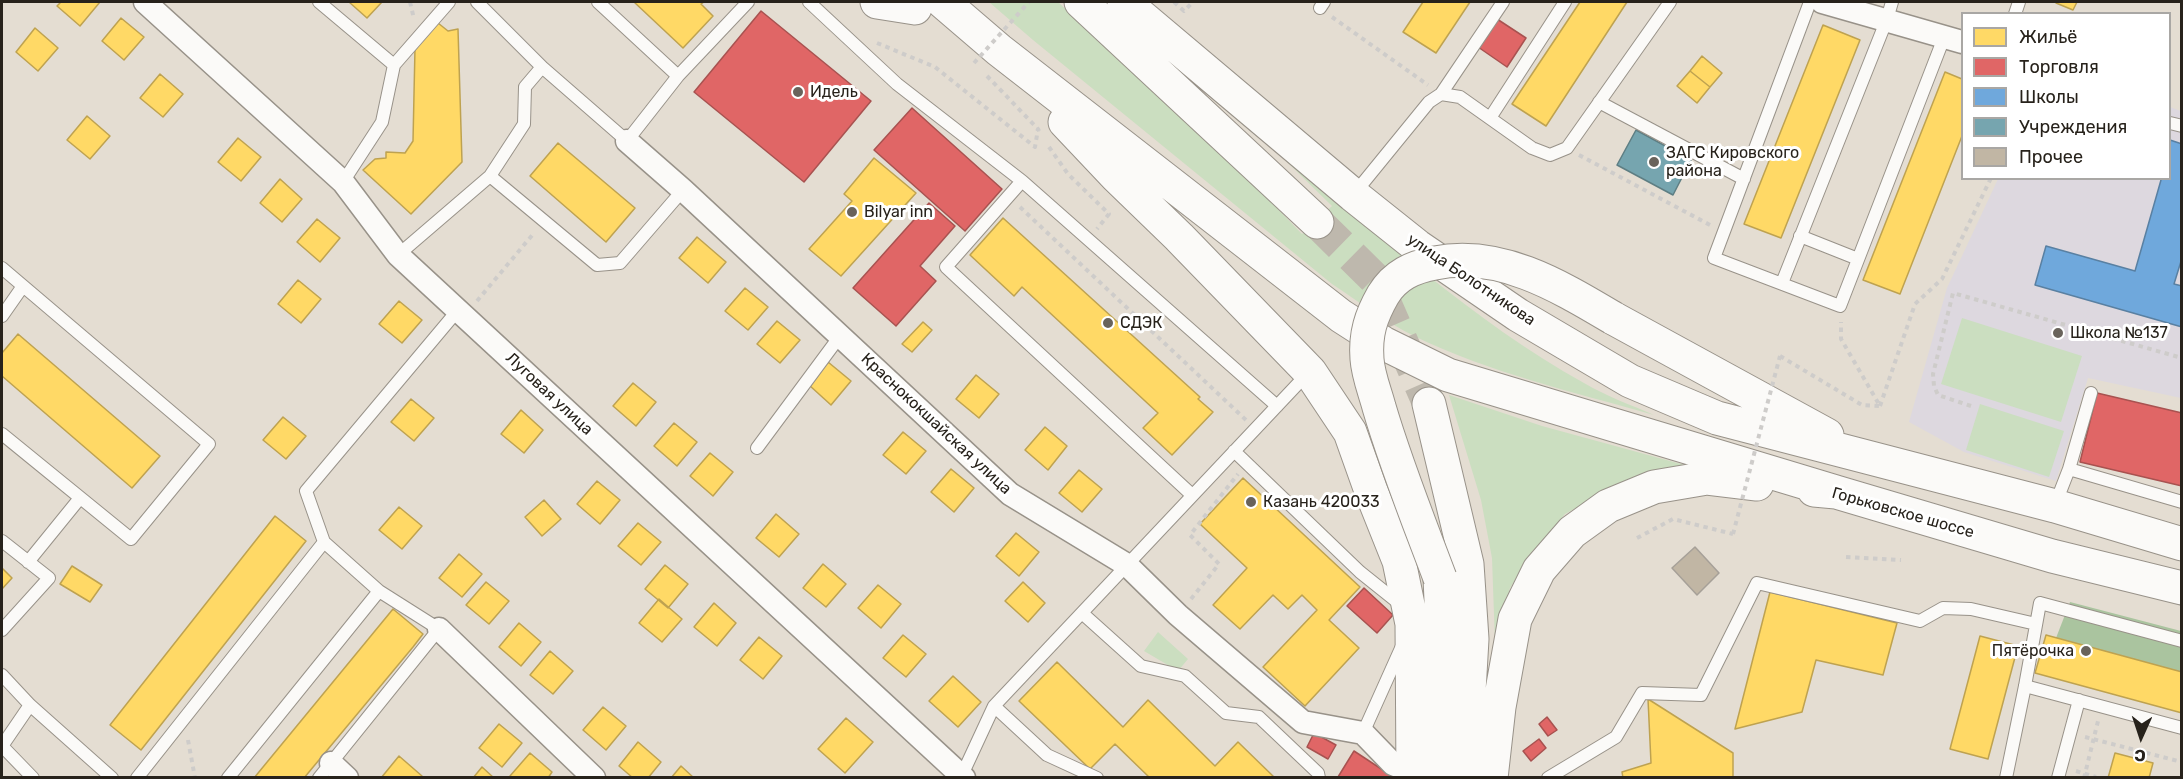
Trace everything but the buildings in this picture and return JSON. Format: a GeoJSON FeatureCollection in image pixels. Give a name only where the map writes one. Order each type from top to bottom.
{"type":"FeatureCollection","features":[{"type":"Feature","properties":{"kind":"main road"},"geometry":{"type":"LineString","coordinates":[[877,2],[929,5],[1117,177],[1179,237],[1310,372],[1350,432],[1399,561],[1412,624],[1420,776]]}},
{"type":"Feature","properties":{"kind":"main road"},"geometry":{"type":"LineString","coordinates":[[1081,2],[1317,222]]}},
{"type":"Feature","properties":{"kind":"main road","name":"улица Болотникова"},"geometry":{"type":"LineString","coordinates":[[1124,2],[1417,246],[1518,315],[1630,381],[1717,418],[1874,460]]}},
{"type":"Feature","properties":{"kind":"main road"},"geometry":{"type":"LineString","coordinates":[[986,56],[1341,316],[1383,343],[1448,375],[1836,492]]}},
{"type":"Feature","properties":{"kind":"main road"},"geometry":{"type":"LineString","coordinates":[[1420,776],[1443,644],[1440,578],[1386,431],[1367,361],[1366,338],[1371,315],[1390,284],[1414,267],[1451,260],[1489,262],[1530,274],[1874,460],[2055,506],[2181,544]]}},
{"type":"Feature","properties":{"kind":"main road"},"geometry":{"type":"LineString","coordinates":[[1429,404],[1467,564],[1472,639],[1464,777]]}},
{"type":"Feature","properties":{"kind":"main road","name":"Горьковское шоссе"},"geometry":{"type":"LineString","coordinates":[[1491,777],[1499,706],[1515,619],[1539,570],[1572,532],[1608,506],[1654,487],[1707,478],[1836,492],[2052,556],[2181,588]]}},
{"type":"Feature","properties":{"kind":"street","name":"Луговая улица"},"geometry":{"type":"LineString","coordinates":[[145,2],[343,183],[398,255],[963,776]]}},
{"type":"Feature","properties":{"kind":"street"},"geometry":{"type":"LineString","coordinates":[[1822,2],[1890,10],[1954,38]]}},
{"type":"Feature","properties":{"kind":"street","name":"Краснококшайская улица"},"geometry":{"type":"LineString","coordinates":[[627,141],[683,190],[1010,494],[1127,565],[1178,615],[1303,722],[1363,733]]}},
{"type":"Feature","properties":{"kind":"street"},"geometry":{"type":"LineString","coordinates":[[439,629],[594,777]]}},
{"type":"Feature","properties":{"kind":"street"},"geometry":{"type":"LineString","coordinates":[[1363,733],[1393,764],[1420,776]]}},
{"type":"Feature","properties":{"kind":"lane"},"geometry":{"type":"LineString","coordinates":[[319,2],[394,65]]}},
{"type":"Feature","properties":{"kind":"lane"},"geometry":{"type":"LineString","coordinates":[[343,183],[382,122],[394,65],[449,2]]}},
{"type":"Feature","properties":{"kind":"lane"},"geometry":{"type":"LineString","coordinates":[[477,2],[542,67],[627,141],[678,76],[748,2]]}},
{"type":"Feature","properties":{"kind":"lane"},"geometry":{"type":"LineString","coordinates":[[598,2],[678,76]]}},
{"type":"Feature","properties":{"kind":"lane"},"geometry":{"type":"LineString","coordinates":[[808,2],[897,84],[1022,181],[1277,406]]}},
{"type":"Feature","properties":{"kind":"lane"},"geometry":{"type":"LineString","coordinates":[[1353,195],[1430,102],[1441,94],[1503,2]]}},
{"type":"Feature","properties":{"kind":"lane"},"geometry":{"type":"LineString","coordinates":[[1490,118],[1565,2]]}},
{"type":"Feature","properties":{"kind":"lane"},"geometry":{"type":"LineString","coordinates":[[1441,94],[1460,96],[1532,148],[1550,155],[1567,148],[1670,2]]}},
{"type":"Feature","properties":{"kind":"lane"},"geometry":{"type":"LineString","coordinates":[[1810,2],[1714,258],[1840,306],[1858,258],[1954,38]]}},
{"type":"Feature","properties":{"kind":"lane"},"geometry":{"type":"LineString","coordinates":[[1782,283],[1890,10]]}},
{"type":"Feature","properties":{"kind":"lane"},"geometry":{"type":"LineString","coordinates":[[398,255],[490,176],[524,124],[525,87],[542,67]]}},
{"type":"Feature","properties":{"kind":"lane"},"geometry":{"type":"LineString","coordinates":[[1599,102],[1744,179]]}},
{"type":"Feature","properties":{"kind":"lane"},"geometry":{"type":"LineString","coordinates":[[490,176],[597,265],[620,263],[683,190]]}},
{"type":"Feature","properties":{"kind":"lane"},"geometry":{"type":"LineString","coordinates":[[1022,181],[946,267],[1192,495]]}},
{"type":"Feature","properties":{"kind":"lane"},"geometry":{"type":"LineString","coordinates":[[1800,236],[1858,258]]}},
{"type":"Feature","properties":{"kind":"lane"},"geometry":{"type":"LineString","coordinates":[[2,268],[209,444],[131,539],[2,434]]}},
{"type":"Feature","properties":{"kind":"lane"},"geometry":{"type":"LineString","coordinates":[[2,315],[23,286]]}},
{"type":"Feature","properties":{"kind":"lane"},"geometry":{"type":"LineString","coordinates":[[332,772],[439,629],[379,591],[324,542],[306,491],[461,313]]}},
{"type":"Feature","properties":{"kind":"lane"},"geometry":{"type":"LineString","coordinates":[[756,448],[840,336]]}},
{"type":"Feature","properties":{"kind":"lane"},"geometry":{"type":"LineString","coordinates":[[963,776],[994,706],[1310,372]]}},
{"type":"Feature","properties":{"kind":"lane"},"geometry":{"type":"LineString","coordinates":[[2055,506],[2069,470],[2091,393]]}},
{"type":"Feature","properties":{"kind":"lane"},"geometry":{"type":"LineString","coordinates":[[1234,451],[1360,572],[1401,604],[1412,624],[1363,733]]}},
{"type":"Feature","properties":{"kind":"lane"},"geometry":{"type":"LineString","coordinates":[[2069,470],[2181,502]]}},
{"type":"Feature","properties":{"kind":"lane"},"geometry":{"type":"LineString","coordinates":[[28,562],[80,498]]}},
{"type":"Feature","properties":{"kind":"lane"},"geometry":{"type":"LineString","coordinates":[[2,541],[48,578],[2,630]]}},
{"type":"Feature","properties":{"kind":"lane"},"geometry":{"type":"LineString","coordinates":[[136,777],[324,542]]}},
{"type":"Feature","properties":{"kind":"lane"},"geometry":{"type":"LineString","coordinates":[[1548,777],[1616,738],[1642,693],[1701,695],[1757,583],[1920,621],[1942,608],[1971,609],[2036,624]]}},
{"type":"Feature","properties":{"kind":"lane"},"geometry":{"type":"LineString","coordinates":[[228,777],[379,591]]}},
{"type":"Feature","properties":{"kind":"lane"},"geometry":{"type":"LineString","coordinates":[[2006,777],[2040,603],[2181,641]]}},
{"type":"Feature","properties":{"kind":"lane"},"geometry":{"type":"LineString","coordinates":[[1082,613],[1142,666],[1185,676],[1226,713],[1259,717],[1318,773],[1319,777]]}},
{"type":"Feature","properties":{"kind":"lane"},"geometry":{"type":"LineString","coordinates":[[2,675],[30,705],[112,777]]}},
{"type":"Feature","properties":{"kind":"lane"},"geometry":{"type":"LineString","coordinates":[[2025,686],[2181,728]]}},
{"type":"Feature","properties":{"kind":"lane"},"geometry":{"type":"LineString","coordinates":[[2058,777],[2079,700]]}},
{"type":"Feature","properties":{"kind":"lane"},"geometry":{"type":"LineString","coordinates":[[30,705],[2,746],[33,777]]}},
{"type":"Feature","properties":{"kind":"lane"},"geometry":{"type":"LineString","coordinates":[[994,706],[1047,755],[1097,777]]}},
{"type":"Feature","properties":{"kind":"path"},"geometry":{"type":"LineString","coordinates":[[1029,2],[986,56],[1068,174],[1109,214],[1092,234]]}},
{"type":"Feature","properties":{"kind":"path"},"geometry":{"type":"LineString","coordinates":[[1174,2],[1184,11],[1193,2]]}},
{"type":"Feature","properties":{"kind":"path"},"geometry":{"type":"LineString","coordinates":[[1322,5],[1441,94]]}},
{"type":"Feature","properties":{"kind":"path"},"geometry":{"type":"LineString","coordinates":[[875,42],[935,67],[1035,147],[1038,129]]}},
{"type":"Feature","properties":{"kind":"path"},"geometry":{"type":"LineString","coordinates":[[1567,148],[1724,232]]}},
{"type":"Feature","properties":{"kind":"path"},"geometry":{"type":"LineString","coordinates":[[1880,406],[1915,304],[1942,279],[1990,180]]}},
{"type":"Feature","properties":{"kind":"path"},"geometry":{"type":"LineString","coordinates":[[1009,196],[1255,429]]}},
{"type":"Feature","properties":{"kind":"path"},"geometry":{"type":"LineString","coordinates":[[461,313],[544,220]]}},
{"type":"Feature","properties":{"kind":"path"},"geometry":{"type":"LineString","coordinates":[[1971,406],[1938,395],[1934,386],[1933,374],[1953,293],[2181,358]]}},
{"type":"Feature","properties":{"kind":"path"},"geometry":{"type":"LineString","coordinates":[[1840,306],[1841,339],[1880,406]]}},
{"type":"Feature","properties":{"kind":"path"},"geometry":{"type":"LineString","coordinates":[[1637,538],[1673,519],[1733,534],[1780,356],[1862,405],[1880,406]]}},
{"type":"Feature","properties":{"kind":"path"},"geometry":{"type":"LineString","coordinates":[[1178,615],[1219,564],[1190,535],[1246,463]]}},
{"type":"Feature","properties":{"kind":"path"},"geometry":{"type":"LineString","coordinates":[[1846,557],[1901,560]]}},
{"type":"Feature","properties":{"kind":"path"},"geometry":{"type":"LineString","coordinates":[[2084,777],[2102,706]]}},
{"type":"Feature","properties":{"kind":"path"},"geometry":{"type":"LineString","coordinates":[[184,718],[195,777]]}},
{"type":"Feature","properties":{"kind":"path"},"geometry":{"type":"LineString","coordinates":[[2070,733],[2181,762]]}},
{"type":"Feature","properties":{"kind":"shaded area","name":"Школа №137"},"geometry":{"type":"Polygon","coordinates":[[[2171,107],[2181,111],[2181,398],[2088,378],[2056,481],[1964,452],[1909,422],[1947,288],[1998,180],[2171,180],[2171,107]]]}},
{"type":"Feature","properties":{"kind":"green space"},"geometry":{"type":"Polygon","coordinates":[[[989,2],[1058,2],[1237,167],[1302,234],[1332,206],[1276,151],[1426,274],[1503,332],[1592,388],[1654,415],[1532,381],[1472,361],[1414,336],[1383,318],[1332,284],[989,2]]]}},
{"type":"Feature","properties":{"kind":"green space"},"geometry":{"type":"Polygon","coordinates":[[[1962,318],[2082,356],[2061,422],[1941,384],[1962,318]]]}},
{"type":"Feature","properties":{"kind":"green space"},"geometry":{"type":"Polygon","coordinates":[[[1449,395],[1542,426],[1692,467],[1598,496],[1565,514],[1529,558],[1510,588],[1495,643],[1492,558],[1481,500],[1449,395]]]}},
{"type":"Feature","properties":{"kind":"green space"},"geometry":{"type":"Polygon","coordinates":[[[1980,404],[2064,431],[2049,477],[1966,450],[1980,404]]]}},
{"type":"Feature","properties":{"kind":"green space"},"geometry":{"type":"Polygon","coordinates":[[[2070,602],[2181,631],[2181,672],[2056,638],[2070,602]]]}},
{"type":"Feature","properties":{"kind":"green space"},"geometry":{"type":"Polygon","coordinates":[[[1158,632],[1188,659],[1178,671],[1144,651],[1158,632]]]}},
{"type":"Feature","properties":{"kind":"tunnel"},"geometry":{"type":"LineString","coordinates":[[1317,222],[1374,278],[1429,404]]}},
{"type":"Feature","properties":{"kind":"place","name":"Идель"},"geometry":{"type":"Point","coordinates":[798,92]}},
{"type":"Feature","properties":{"kind":"place","name":"ЗАГС Кировского района"},"geometry":{"type":"Point","coordinates":[1654,162]}},
{"type":"Feature","properties":{"kind":"place","name":"Bilyar inn"},"geometry":{"type":"Point","coordinates":[852,212]}},
{"type":"Feature","properties":{"kind":"place","name":"СДЭК"},"geometry":{"type":"Point","coordinates":[1108,323]}},
{"type":"Feature","properties":{"kind":"place","name":"Школа №137"},"geometry":{"type":"Point","coordinates":[2058,333]}},
{"type":"Feature","properties":{"kind":"place","name":"Казань 420033"},"geometry":{"type":"Point","coordinates":[1251,502]}},
{"type":"Feature","properties":{"kind":"place","name":"Пятёрочка"},"geometry":{"type":"Point","coordinates":[2086,651]}}]}
